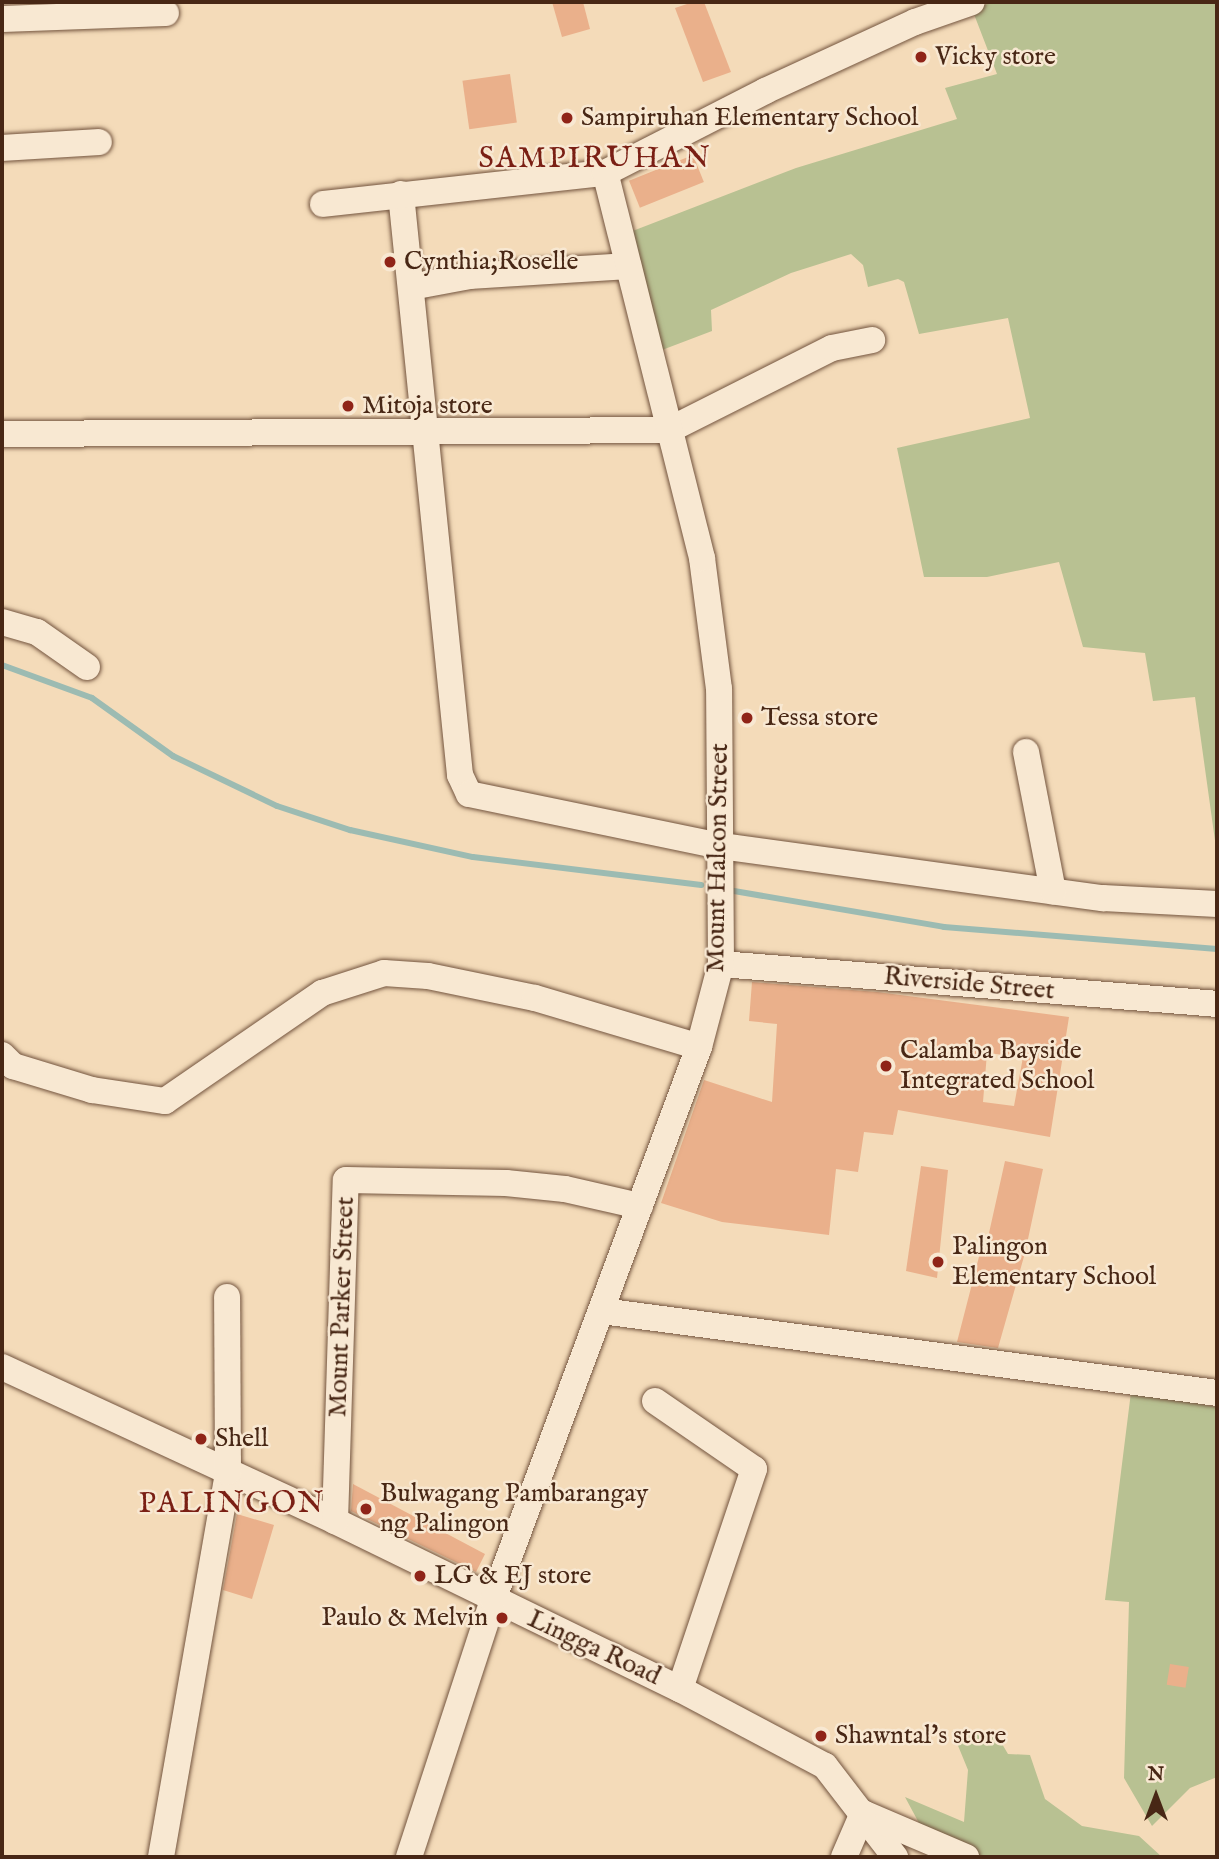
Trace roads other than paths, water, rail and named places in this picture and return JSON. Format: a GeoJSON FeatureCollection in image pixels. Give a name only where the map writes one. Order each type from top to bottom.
{"type":"FeatureCollection","features":[{"type":"Feature","properties":{"kind":"street"},"geometry":{"type":"LineString","coordinates":[[323,204],[605,173],[912,12],[972,2]]}},
{"type":"Feature","properties":{"kind":"street"},"geometry":{"type":"LineString","coordinates":[[2,19],[166,13]]}},
{"type":"Feature","properties":{"kind":"street"},"geometry":{"type":"LineString","coordinates":[[2,148],[99,142]]}},
{"type":"Feature","properties":{"kind":"street","name":"Mount Halcon Street"},"geometry":{"type":"LineString","coordinates":[[409,1857],[493,1600],[603,1311],[699,1047],[721,964],[719,689],[702,558],[605,173]]}},
{"type":"Feature","properties":{"kind":"street"},"geometry":{"type":"LineString","coordinates":[[401,194],[460,775],[469,794],[721,846],[1053,891],[1217,904]]}},
{"type":"Feature","properties":{"kind":"street"},"geometry":{"type":"LineString","coordinates":[[411,287],[470,276],[628,266]]}},
{"type":"Feature","properties":{"kind":"street"},"geometry":{"type":"LineString","coordinates":[[2,434],[669,430],[832,348],[872,340]]}},
{"type":"Feature","properties":{"kind":"street"},"geometry":{"type":"LineString","coordinates":[[2,622],[37,632],[87,667]]}},
{"type":"Feature","properties":{"kind":"street"},"geometry":{"type":"LineString","coordinates":[[1026,752],[1053,891]]}},
{"type":"Feature","properties":{"kind":"street","name":"Riverside Street"},"geometry":{"type":"LineString","coordinates":[[721,964],[1217,1004]]}},
{"type":"Feature","properties":{"kind":"street"},"geometry":{"type":"LineString","coordinates":[[2,1055],[13,1066],[92,1090],[165,1101],[279,1019],[321,993],[384,973],[428,976],[535,998],[699,1047]]}},
{"type":"Feature","properties":{"kind":"street","name":"Mount Parker Street"},"geometry":{"type":"LineString","coordinates":[[335,1521],[346,1180],[506,1182],[565,1189],[640,1206]]}},
{"type":"Feature","properties":{"kind":"street"},"geometry":{"type":"LineString","coordinates":[[161,1857],[228,1472],[228,1297]]}},
{"type":"Feature","properties":{"kind":"street"},"geometry":{"type":"LineString","coordinates":[[603,1311],[1217,1393]]}},
{"type":"Feature","properties":{"kind":"street","name":"Lingga Road"},"geometry":{"type":"LineString","coordinates":[[2,1367],[335,1521],[680,1689],[825,1766],[895,1857]]}},
{"type":"Feature","properties":{"kind":"street"},"geometry":{"type":"LineString","coordinates":[[654,1401],[754,1469],[680,1689]]}},
{"type":"Feature","properties":{"kind":"street"},"geometry":{"type":"LineString","coordinates":[[844,1857],[863,1813],[966,1857]]}},
{"type":"Feature","properties":{"kind":"waterway"},"geometry":{"type":"LineString","coordinates":[[2,665],[92,698],[173,756],[277,806],[350,830],[473,857],[701,885]]}},
{"type":"Feature","properties":{"kind":"waterway"},"geometry":{"type":"LineString","coordinates":[[734,891],[944,927],[1217,949]]}},
{"type":"Feature","properties":{"kind":"place","name":"Vicky store"},"geometry":{"type":"Point","coordinates":[921,57]}},
{"type":"Feature","properties":{"kind":"place","name":"Sampiruhan Elementary School"},"geometry":{"type":"Point","coordinates":[567,118]}},
{"type":"Feature","properties":{"kind":"place","name":"Cynthia;Roselle"},"geometry":{"type":"Point","coordinates":[390,262]}},
{"type":"Feature","properties":{"kind":"place","name":"Mitoja store"},"geometry":{"type":"Point","coordinates":[348,406]}},
{"type":"Feature","properties":{"kind":"place","name":"Tessa store"},"geometry":{"type":"Point","coordinates":[747,718]}},
{"type":"Feature","properties":{"kind":"place","name":"Calamba Bayside Integrated School"},"geometry":{"type":"Point","coordinates":[886,1066]}},
{"type":"Feature","properties":{"kind":"place","name":"Palingon Elementary School"},"geometry":{"type":"Point","coordinates":[938,1262]}},
{"type":"Feature","properties":{"kind":"place","name":"Shell"},"geometry":{"type":"Point","coordinates":[201,1439]}},
{"type":"Feature","properties":{"kind":"place","name":"Bulwagang Pambarangay ng Palingon"},"geometry":{"type":"Point","coordinates":[366,1509]}},
{"type":"Feature","properties":{"kind":"place","name":"LG & EJ store"},"geometry":{"type":"Point","coordinates":[420,1576]}},
{"type":"Feature","properties":{"kind":"place","name":"Paulo & Melvin"},"geometry":{"type":"Point","coordinates":[502,1618]}},
{"type":"Feature","properties":{"kind":"place","name":"Shawntal's store"},"geometry":{"type":"Point","coordinates":[821,1736]}},
{"type":"Feature","properties":{"kind":"district","name":"SAMPIRUHAN"},"geometry":{"type":"Point","coordinates":[595,159]}},
{"type":"Feature","properties":{"kind":"district","name":"PALINGON"},"geometry":{"type":"Point","coordinates":[232,1504]}}]}
